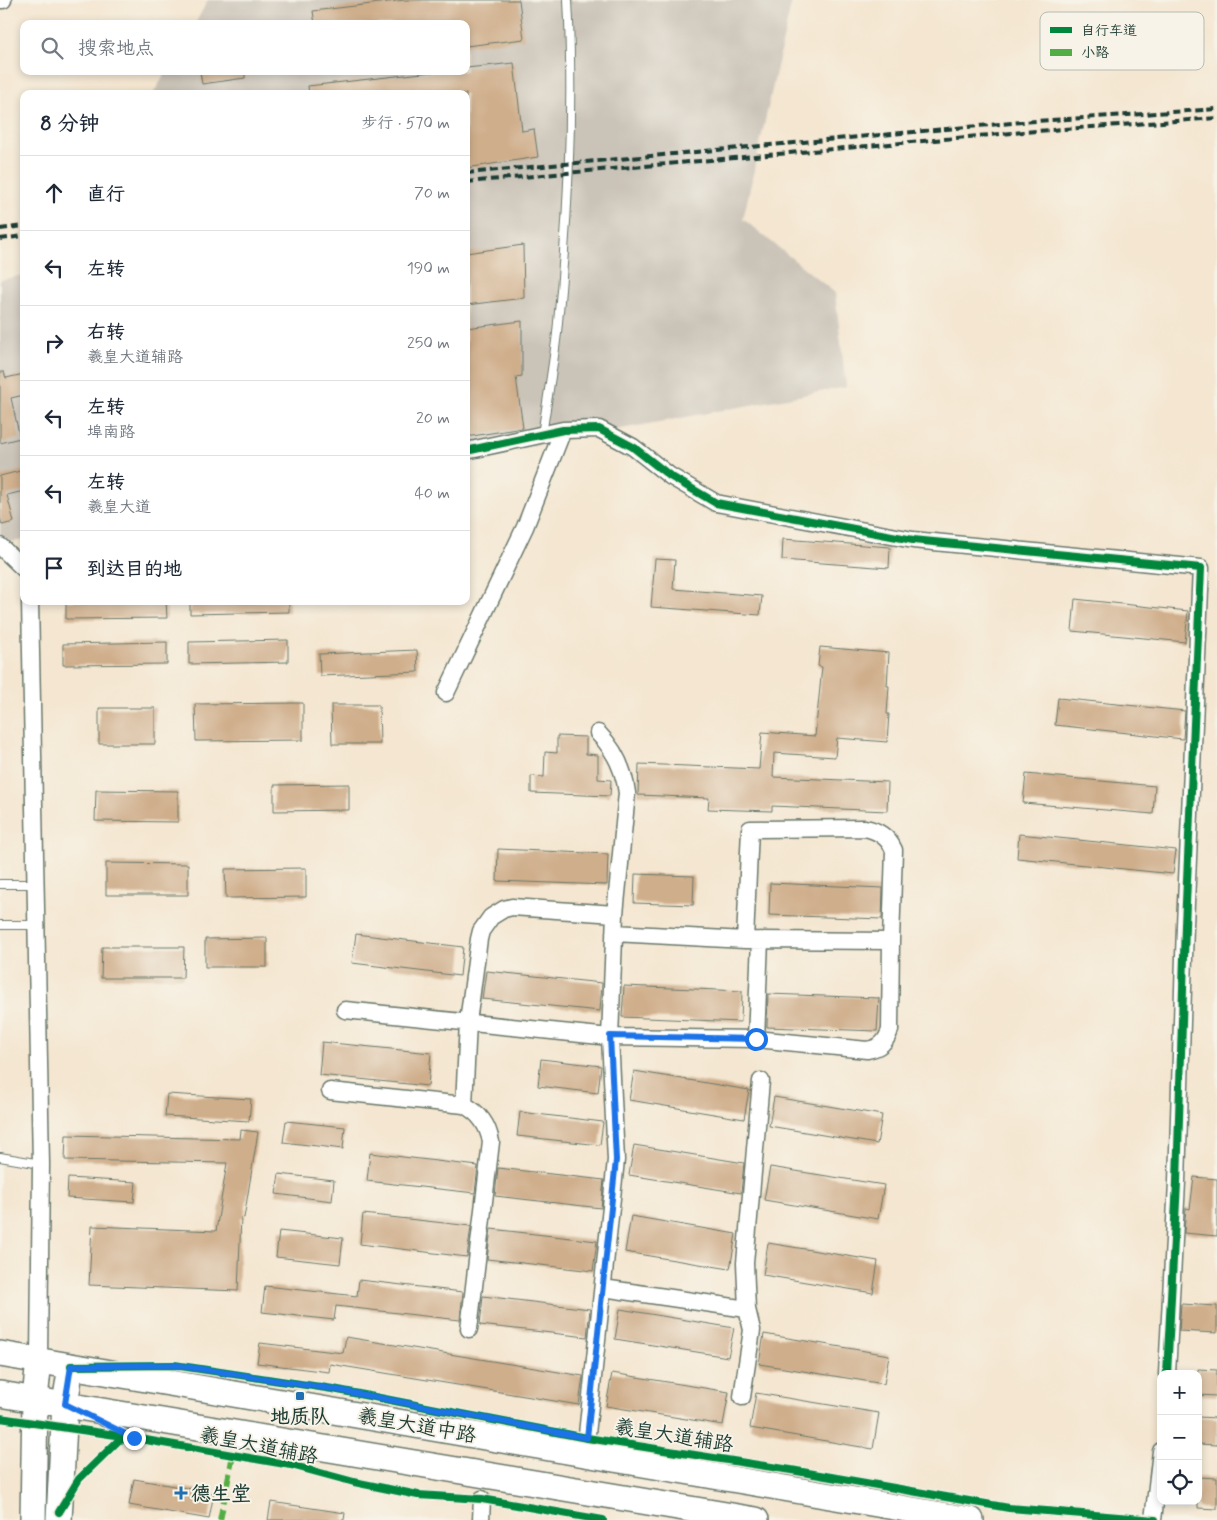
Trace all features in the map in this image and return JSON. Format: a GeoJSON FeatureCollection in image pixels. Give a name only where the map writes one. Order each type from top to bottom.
{"type":"FeatureCollection","features":[{"type":"Feature","properties":{"kind":"main road","name":"羲皇大道中路"},"geometry":{"type":"LineString","coordinates":[[0,1354],[586,1445],[971,1520]]}},
{"type":"Feature","properties":{"kind":"main road"},"geometry":{"type":"LineString","coordinates":[[33,1520],[35,1399],[39,1360]]}},
{"type":"Feature","properties":{"kind":"main road"},"geometry":{"type":"LineString","coordinates":[[59,1516],[65,1404],[71,1366]]}},
{"type":"Feature","properties":{"kind":"main road","name":"羲皇大道中路"},"geometry":{"type":"LineString","coordinates":[[0,1394],[756,1520]]}},
{"type":"Feature","properties":{"kind":"street"},"geometry":{"type":"LineString","coordinates":[[470,449],[563,430],[598,429],[633,447],[670,476],[716,503],[913,540],[1201,568],[1185,926],[1178,1182],[1167,1370]]}},
{"type":"Feature","properties":{"kind":"street"},"geometry":{"type":"LineString","coordinates":[[446,693],[525,527],[563,430]]}},
{"type":"Feature","properties":{"kind":"street"},"geometry":{"type":"LineString","coordinates":[[0,546],[20,565]]}},
{"type":"Feature","properties":{"kind":"street"},"geometry":{"type":"LineString","coordinates":[[30,605],[41,1164],[39,1360]]}},
{"type":"Feature","properties":{"kind":"street"},"geometry":{"type":"LineString","coordinates":[[586,1445],[616,1160],[610,1036],[615,914],[627,793],[623,770],[619,760],[598,733]]}},
{"type":"Feature","properties":{"kind":"street"},"geometry":{"type":"LineString","coordinates":[[345,1010],[610,1036],[756,1039],[867,1050],[874,1049],[885,1042],[890,1030],[894,850],[892,844],[883,834],[864,828],[750,828],[756,1039]]}},
{"type":"Feature","properties":{"kind":"street"},"geometry":{"type":"LineString","coordinates":[[464,1105],[468,1022],[479,939],[485,924],[497,912],[520,907],[615,914]]}},
{"type":"Feature","properties":{"kind":"street"},"geometry":{"type":"LineString","coordinates":[[614,933],[752,940],[891,941]]}},
{"type":"Feature","properties":{"kind":"street"},"geometry":{"type":"LineString","coordinates":[[742,1397],[752,1330],[747,1309],[745,1262],[761,1081]]}},
{"type":"Feature","properties":{"kind":"street"},"geometry":{"type":"LineString","coordinates":[[330,1091],[464,1105],[478,1114],[484,1121],[491,1142],[469,1330]]}},
{"type":"Feature","properties":{"kind":"street"},"geometry":{"type":"LineString","coordinates":[[603,1288],[747,1309]]}},
{"type":"Feature","properties":{"kind":"street"},"geometry":{"type":"LineString","coordinates":[[1154,1520],[1160,1460]]}},
{"type":"Feature","properties":{"kind":"street"},"geometry":{"type":"LineString","coordinates":[[481,1520],[482,1499]]}},
{"type":"Feature","properties":{"kind":"lane"},"geometry":{"type":"LineString","coordinates":[[542,435],[557,335],[565,234],[570,119],[568,0]]}},
{"type":"Feature","properties":{"kind":"lane"},"geometry":{"type":"LineString","coordinates":[[0,884],[35,884]]}},
{"type":"Feature","properties":{"kind":"lane"},"geometry":{"type":"LineString","coordinates":[[0,925],[36,924]]}},
{"type":"Feature","properties":{"kind":"lane"},"geometry":{"type":"LineString","coordinates":[[0,1157],[41,1164]]}},
{"type":"Feature","properties":{"kind":"lane","name":"羲皇大道辅路"},"geometry":{"type":"LineString","coordinates":[[65,1404],[134,1438],[291,1465],[354,1482],[418,1495],[482,1499],[603,1520]]}},
{"type":"Feature","properties":{"kind":"lane"},"geometry":{"type":"LineString","coordinates":[[59,1516],[79,1479],[119,1440],[134,1438]]}},
{"type":"Feature","properties":{"kind":"lane","name":"羲皇大道辅路"},"geometry":{"type":"LineString","coordinates":[[586,1445],[791,1470],[1009,1508],[1154,1520]]}},
{"type":"Feature","properties":{"kind":"shaded area"},"geometry":{"type":"Polygon","coordinates":[[[208,0],[792,0],[743,219],[835,293],[846,387],[470,457],[470,90],[155,90],[165,75],[470,75],[470,20],[197,20],[208,0]]]}},
{"type":"Feature","properties":{"kind":"shaded area"},"geometry":{"type":"Polygon","coordinates":[[[20,276],[20,541],[0,544],[0,280],[20,276]]]}},
{"type":"Feature","properties":{"kind":"building"},"geometry":{"type":"Polygon","coordinates":[[[405,0],[519,0],[524,39],[470,46],[470,20],[314,20],[313,11],[405,0]]]}},
{"type":"Feature","properties":{"kind":"building"},"geometry":{"type":"Polygon","coordinates":[[[514,63],[522,131],[534,129],[538,157],[470,167],[470,90],[308,90],[308,86],[405,75],[470,75],[470,68],[514,63]]]}},
{"type":"Feature","properties":{"kind":"building"},"geometry":{"type":"Polygon","coordinates":[[[201,75],[245,75],[245,78],[202,84],[201,75]]]}},
{"type":"Feature","properties":{"kind":"building"},"geometry":{"type":"Polygon","coordinates":[[[523,245],[524,298],[470,305],[470,252],[523,245]]]}},
{"type":"Feature","properties":{"kind":"building"},"geometry":{"type":"Polygon","coordinates":[[[522,321],[522,376],[516,377],[523,428],[470,436],[470,328],[522,321]]]}},
{"type":"Feature","properties":{"kind":"building"},"geometry":{"type":"Polygon","coordinates":[[[0,372],[4,372],[6,378],[20,375],[20,396],[11,398],[20,438],[0,443],[0,372]]]}},
{"type":"Feature","properties":{"kind":"building"},"geometry":{"type":"Polygon","coordinates":[[[20,471],[20,492],[7,495],[14,522],[2,525],[0,517],[0,476],[20,471]]]}},
{"type":"Feature","properties":{"kind":"building"},"geometry":{"type":"Polygon","coordinates":[[[783,539],[890,547],[889,568],[782,560],[783,539]]]}},
{"type":"Feature","properties":{"kind":"building"},"geometry":{"type":"Polygon","coordinates":[[[655,559],[675,560],[673,589],[762,596],[760,615],[651,607],[655,559]]]}},
{"type":"Feature","properties":{"kind":"building"},"geometry":{"type":"Polygon","coordinates":[[[1075,599],[1188,611],[1185,642],[1072,631],[1075,599]]]}},
{"type":"Feature","properties":{"kind":"building"},"geometry":{"type":"Polygon","coordinates":[[[66,605],[166,605],[167,618],[66,619],[66,605]]]}},
{"type":"Feature","properties":{"kind":"building"},"geometry":{"type":"Polygon","coordinates":[[[190,605],[289,605],[289,612],[190,614],[190,605]]]}},
{"type":"Feature","properties":{"kind":"building"},"geometry":{"type":"Polygon","coordinates":[[[288,640],[288,662],[189,664],[189,642],[288,640]]]}},
{"type":"Feature","properties":{"kind":"building"},"geometry":{"type":"Polygon","coordinates":[[[167,642],[167,664],[63,665],[63,644],[167,642]]]}},
{"type":"Feature","properties":{"kind":"building"},"geometry":{"type":"Polygon","coordinates":[[[820,647],[889,653],[887,742],[837,738],[835,757],[774,753],[773,777],[888,782],[887,811],[772,806],[772,811],[708,809],[709,798],[638,795],[639,764],[759,769],[762,732],[815,736],[822,667],[818,666],[820,647]]]}},
{"type":"Feature","properties":{"kind":"building"},"geometry":{"type":"Polygon","coordinates":[[[417,650],[418,672],[320,676],[319,654],[417,650]]]}},
{"type":"Feature","properties":{"kind":"building"},"geometry":{"type":"Polygon","coordinates":[[[1058,698],[1185,711],[1183,739],[1055,725],[1058,698]]]}},
{"type":"Feature","properties":{"kind":"building"},"geometry":{"type":"Polygon","coordinates":[[[303,703],[303,740],[196,741],[195,704],[303,703]]]}},
{"type":"Feature","properties":{"kind":"building"},"geometry":{"type":"Polygon","coordinates":[[[331,705],[379,705],[380,744],[332,744],[331,705]]]}},
{"type":"Feature","properties":{"kind":"building"},"geometry":{"type":"Polygon","coordinates":[[[99,708],[155,708],[155,744],[99,744],[99,708]]]}},
{"type":"Feature","properties":{"kind":"building"},"geometry":{"type":"Polygon","coordinates":[[[557,736],[586,737],[586,754],[598,755],[598,779],[611,780],[610,796],[531,793],[531,776],[544,777],[545,752],[557,753],[557,736]]]}},
{"type":"Feature","properties":{"kind":"building"},"geometry":{"type":"Polygon","coordinates":[[[1026,774],[1155,786],[1153,814],[1023,803],[1026,774]]]}},
{"type":"Feature","properties":{"kind":"building"},"geometry":{"type":"Polygon","coordinates":[[[349,784],[349,810],[274,811],[274,785],[349,784]]]}},
{"type":"Feature","properties":{"kind":"building"},"geometry":{"type":"Polygon","coordinates":[[[96,790],[178,791],[178,822],[95,821],[96,790]]]}},
{"type":"Feature","properties":{"kind":"building"},"geometry":{"type":"Polygon","coordinates":[[[1019,834],[1176,850],[1173,874],[1017,858],[1019,834]]]}},
{"type":"Feature","properties":{"kind":"building"},"geometry":{"type":"Polygon","coordinates":[[[498,849],[608,854],[607,885],[497,881],[498,849]]]}},
{"type":"Feature","properties":{"kind":"building"},"geometry":{"type":"Polygon","coordinates":[[[106,863],[188,864],[188,895],[106,895],[106,863]]]}},
{"type":"Feature","properties":{"kind":"building"},"geometry":{"type":"Polygon","coordinates":[[[306,868],[306,897],[226,898],[225,869],[306,868]]]}},
{"type":"Feature","properties":{"kind":"building"},"geometry":{"type":"Polygon","coordinates":[[[635,874],[694,876],[693,905],[634,903],[635,874]]]}},
{"type":"Feature","properties":{"kind":"building"},"geometry":{"type":"Polygon","coordinates":[[[770,883],[883,888],[882,919],[769,915],[770,883]]]}},
{"type":"Feature","properties":{"kind":"building"},"geometry":{"type":"Polygon","coordinates":[[[356,934],[463,947],[460,976],[352,963],[356,934]]]}},
{"type":"Feature","properties":{"kind":"building"},"geometry":{"type":"Polygon","coordinates":[[[267,938],[267,967],[205,967],[205,939],[267,938]]]}},
{"type":"Feature","properties":{"kind":"building"},"geometry":{"type":"Polygon","coordinates":[[[102,947],[184,947],[183,978],[101,978],[102,947]]]}},
{"type":"Feature","properties":{"kind":"building"},"geometry":{"type":"Polygon","coordinates":[[[486,971],[602,983],[600,1011],[482,999],[486,971]]]}},
{"type":"Feature","properties":{"kind":"building"},"geometry":{"type":"Polygon","coordinates":[[[624,986],[742,991],[741,1022],[622,1017],[624,986]]]}},
{"type":"Feature","properties":{"kind":"building"},"geometry":{"type":"Polygon","coordinates":[[[768,994],[879,998],[877,1031],[767,1027],[768,994]]]}},
{"type":"Feature","properties":{"kind":"building"},"geometry":{"type":"Polygon","coordinates":[[[322,1042],[431,1053],[428,1086],[319,1075],[322,1042]]]}},
{"type":"Feature","properties":{"kind":"building"},"geometry":{"type":"Polygon","coordinates":[[[541,1059],[601,1066],[598,1093],[538,1086],[541,1059]]]}},
{"type":"Feature","properties":{"kind":"building"},"geometry":{"type":"Polygon","coordinates":[[[634,1071],[749,1090],[744,1119],[629,1100],[634,1071]]]}},
{"type":"Feature","properties":{"kind":"building"},"geometry":{"type":"Polygon","coordinates":[[[167,1094],[251,1099],[249,1121],[165,1116],[167,1094]]]}},
{"type":"Feature","properties":{"kind":"building"},"geometry":{"type":"Polygon","coordinates":[[[774,1097],[882,1115],[877,1144],[769,1126],[774,1097]]]}},
{"type":"Feature","properties":{"kind":"building"},"geometry":{"type":"Polygon","coordinates":[[[520,1112],[603,1122],[600,1145],[517,1136],[520,1112]]]}},
{"type":"Feature","properties":{"kind":"building"},"geometry":{"type":"Polygon","coordinates":[[[286,1121],[345,1127],[343,1149],[283,1142],[286,1121]]]}},
{"type":"Feature","properties":{"kind":"building"},"geometry":{"type":"Polygon","coordinates":[[[241,1130],[258,1132],[244,1218],[241,1217],[238,1291],[89,1285],[92,1226],[216,1231],[227,1163],[65,1160],[66,1135],[240,1139],[241,1130]]]}},
{"type":"Feature","properties":{"kind":"building"},"geometry":{"type":"Polygon","coordinates":[[[634,1145],[744,1163],[741,1193],[629,1175],[634,1145]]]}},
{"type":"Feature","properties":{"kind":"building"},"geometry":{"type":"Polygon","coordinates":[[[370,1153],[478,1166],[475,1193],[367,1181],[370,1153]]]}},
{"type":"Feature","properties":{"kind":"building"},"geometry":{"type":"Polygon","coordinates":[[[770,1167],[884,1185],[878,1219],[764,1200],[770,1167]]]}},
{"type":"Feature","properties":{"kind":"building"},"geometry":{"type":"Polygon","coordinates":[[[498,1168],[604,1180],[601,1208],[495,1196],[498,1168]]]}},
{"type":"Feature","properties":{"kind":"building"},"geometry":{"type":"Polygon","coordinates":[[[279,1174],[334,1180],[332,1201],[276,1194],[279,1174]]]}},
{"type":"Feature","properties":{"kind":"building"},"geometry":{"type":"Polygon","coordinates":[[[1194,1177],[1217,1179],[1217,1236],[1184,1233],[1186,1208],[1190,1209],[1194,1177]]]}},
{"type":"Feature","properties":{"kind":"building"},"geometry":{"type":"Polygon","coordinates":[[[68,1178],[136,1182],[134,1202],[67,1198],[68,1178]]]}},
{"type":"Feature","properties":{"kind":"building"},"geometry":{"type":"Polygon","coordinates":[[[363,1214],[471,1226],[467,1257],[360,1244],[363,1214]]]}},
{"type":"Feature","properties":{"kind":"building"},"geometry":{"type":"Polygon","coordinates":[[[631,1216],[736,1234],[730,1269],[625,1252],[631,1216]]]}},
{"type":"Feature","properties":{"kind":"building"},"geometry":{"type":"Polygon","coordinates":[[[491,1229],[597,1241],[593,1271],[487,1259],[491,1229]]]}},
{"type":"Feature","properties":{"kind":"building"},"geometry":{"type":"Polygon","coordinates":[[[279,1231],[343,1238],[340,1264],[276,1257],[279,1231]]]}},
{"type":"Feature","properties":{"kind":"building"},"geometry":{"type":"Polygon","coordinates":[[[768,1243],[878,1261],[873,1293],[763,1275],[768,1243]]]}},
{"type":"Feature","properties":{"kind":"building"},"geometry":{"type":"Polygon","coordinates":[[[359,1280],[463,1292],[460,1320],[336,1306],[334,1320],[262,1312],[265,1286],[357,1296],[359,1280]]]}},
{"type":"Feature","properties":{"kind":"building"},"geometry":{"type":"Polygon","coordinates":[[[483,1296],[590,1309],[587,1337],[480,1325],[483,1296]]]}},
{"type":"Feature","properties":{"kind":"building"},"geometry":{"type":"Polygon","coordinates":[[[1181,1304],[1217,1306],[1217,1333],[1179,1331],[1181,1304]]]}},
{"type":"Feature","properties":{"kind":"building"},"geometry":{"type":"Polygon","coordinates":[[[620,1309],[734,1328],[728,1357],[615,1339],[620,1309]]]}},
{"type":"Feature","properties":{"kind":"building"},"geometry":{"type":"Polygon","coordinates":[[[764,1334],[889,1355],[884,1384],[759,1364],[764,1334]]]}},
{"type":"Feature","properties":{"kind":"building"},"geometry":{"type":"Polygon","coordinates":[[[346,1337],[583,1376],[579,1405],[330,1364],[329,1372],[257,1363],[260,1343],[343,1353],[346,1337]]]}},
{"type":"Feature","properties":{"kind":"building"},"geometry":{"type":"Polygon","coordinates":[[[1198,1369],[1217,1370],[1217,1396],[1202,1395],[1202,1370],[1198,1369]]]}},
{"type":"Feature","properties":{"kind":"building"},"geometry":{"type":"Polygon","coordinates":[[[612,1373],[729,1392],[723,1425],[606,1406],[612,1373]]]}},
{"type":"Feature","properties":{"kind":"building"},"geometry":{"type":"Polygon","coordinates":[[[756,1393],[879,1413],[873,1449],[750,1428],[756,1393]]]}},
{"type":"Feature","properties":{"kind":"building"},"geometry":{"type":"Polygon","coordinates":[[[1202,1417],[1217,1418],[1217,1445],[1202,1444],[1202,1417]]]}},
{"type":"Feature","properties":{"kind":"building"},"geometry":{"type":"Polygon","coordinates":[[[1202,1477],[1217,1478],[1217,1509],[1198,1508],[1198,1505],[1202,1505],[1202,1477]]]}},
{"type":"Feature","properties":{"kind":"building"},"geometry":{"type":"Polygon","coordinates":[[[134,1479],[214,1493],[209,1519],[129,1505],[134,1479]]]}},
{"type":"Feature","properties":{"kind":"building"},"geometry":{"type":"Polygon","coordinates":[[[271,1502],[345,1513],[344,1520],[268,1520],[271,1502]]]}},
{"type":"Feature","properties":{"kind":"railway"},"geometry":{"type":"LineString","coordinates":[[470,173],[1022,122],[1217,109]]}},
{"type":"Feature","properties":{"kind":"railway"},"geometry":{"type":"LineString","coordinates":[[470,182],[1023,132],[1217,118]]}},
{"type":"Feature","properties":{"kind":"railway"},"geometry":{"type":"LineString","coordinates":[[0,229],[20,226]]}},
{"type":"Feature","properties":{"kind":"railway"},"geometry":{"type":"LineString","coordinates":[[0,239],[20,236]]}},
{"type":"Feature","properties":{"kind":"marked path"},"geometry":{"type":"LineString","coordinates":[[220,1520],[233,1455]]}},
{"type":"Feature","properties":{"kind":"cycle path"},"geometry":{"type":"LineString","coordinates":[[470,450],[563,430],[599,429],[633,447],[670,476],[716,503],[913,540],[1201,568],[1185,925],[1177,1182],[1167,1370]]}},
{"type":"Feature","properties":{"kind":"cycle path"},"geometry":{"type":"LineString","coordinates":[[71,1366],[174,1365],[333,1389],[587,1438],[791,1470],[1009,1508],[1155,1520]]}},
{"type":"Feature","properties":{"kind":"cycle path"},"geometry":{"type":"LineString","coordinates":[[0,1418],[129,1437]]}},
{"type":"Feature","properties":{"kind":"cycle path"},"geometry":{"type":"LineString","coordinates":[[59,1512],[79,1479],[119,1440],[134,1438],[291,1465],[354,1482],[418,1495],[482,1499],[603,1520]]}},
{"type":"Feature","properties":{"kind":"place","name":"地质队"},"geometry":{"type":"Point","coordinates":[300,1396]}},
{"type":"Feature","properties":{"kind":"place","name":"德生堂"},"geometry":{"type":"Point","coordinates":[181,1493]}},
{"type":"Feature","properties":{"kind":"route"},"geometry":{"type":"LineString","coordinates":[[134,1438],[65,1404],[71,1366],[174,1365],[333,1389],[587,1438],[616,1160],[610,1036],[756,1039]]}}]}
